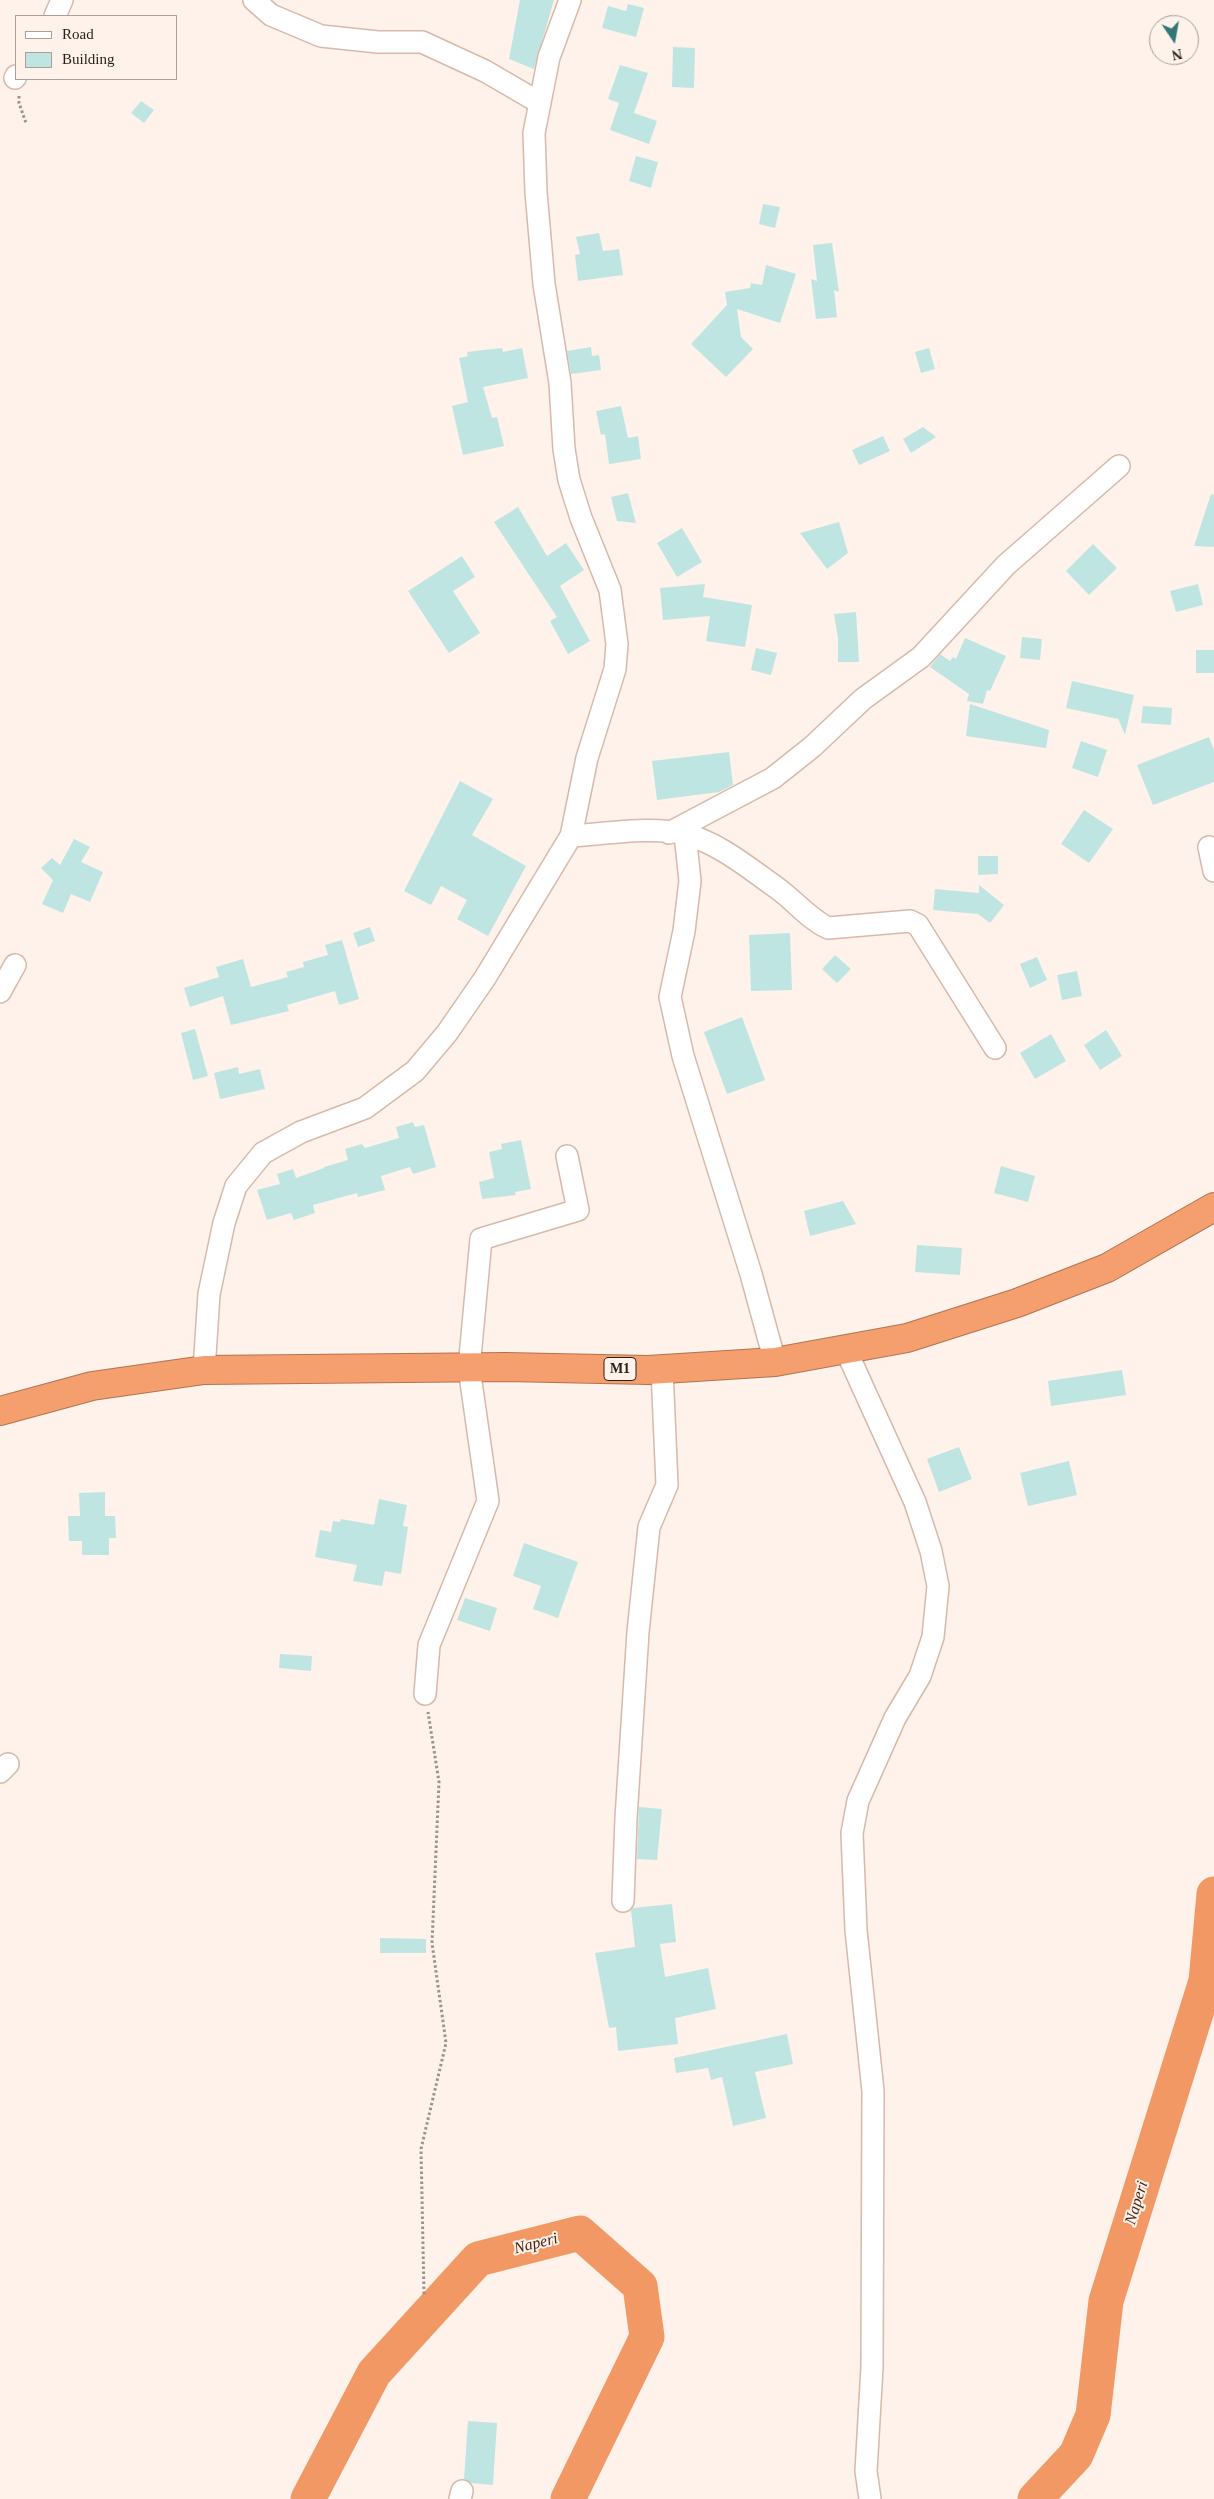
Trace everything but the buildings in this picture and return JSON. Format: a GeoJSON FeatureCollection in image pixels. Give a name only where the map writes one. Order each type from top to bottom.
{"type":"FeatureCollection","features":[{"type":"Feature","properties":{"kind":"highway","name":"M1"},"geometry":{"type":"LineString","coordinates":[[0,1411],[92,1386],[204,1370],[662,1369],[774,1362],[907,1338],[1017,1303],[1107,1268],[1214,1207]]}},
{"type":"Feature","properties":{"kind":"street"},"geometry":{"type":"LineString","coordinates":[[55,15],[62,0]]}},
{"type":"Feature","properties":{"kind":"street"},"geometry":{"type":"LineString","coordinates":[[254,0],[271,15],[321,36],[378,42],[422,42],[486,71],[540,104]]}},
{"type":"Feature","properties":{"kind":"street"},"geometry":{"type":"LineString","coordinates":[[204,1370],[209,1294],[224,1223],[236,1186],[263,1153],[300,1132],[365,1108],[415,1071],[447,1033],[485,978],[571,836],[587,758],[615,669],[617,644],[610,590],[581,518],[569,480],[564,449],[560,383],[544,284],[536,192],[534,134],[549,57],[570,0]]}},
{"type":"Feature","properties":{"kind":"street"},"geometry":{"type":"LineString","coordinates":[[677,834],[773,778],[804,753],[863,699],[921,657],[1006,565],[1119,466]]}},
{"type":"Feature","properties":{"kind":"street"},"geometry":{"type":"LineString","coordinates":[[571,836],[677,834],[727,854],[794,900],[819,924],[828,928],[843,928],[903,919],[918,925],[995,1048]]}},
{"type":"Feature","properties":{"kind":"street"},"geometry":{"type":"LineString","coordinates":[[677,834],[690,881],[684,931],[670,997],[683,1056],[752,1274],[774,1362]]}},
{"type":"Feature","properties":{"kind":"street"},"geometry":{"type":"LineString","coordinates":[[1209,847],[1214,871]]}},
{"type":"Feature","properties":{"kind":"street"},"geometry":{"type":"LineString","coordinates":[[0,992],[16,965]]}},
{"type":"Feature","properties":{"kind":"street"},"geometry":{"type":"LineString","coordinates":[[425,1694],[430,1645],[488,1501],[468,1368],[481,1239],[578,1210],[567,1156]]}},
{"type":"Feature","properties":{"kind":"street"},"geometry":{"type":"LineString","coordinates":[[845,1348],[915,1502],[931,1550],[938,1586],[933,1636],[920,1676],[895,1718],[858,1802],[852,1833],[856,1930],[873,2091],[872,2367],[866,2471],[870,2499]]}},
{"type":"Feature","properties":{"kind":"street"},"geometry":{"type":"LineString","coordinates":[[623,1901],[626,1818],[638,1632],[649,1527],[668,1485],[662,1369]]}},
{"type":"Feature","properties":{"kind":"path"},"geometry":{"type":"LineString","coordinates":[[17,81],[19,103],[26,123]]}},
{"type":"Feature","properties":{"kind":"path"},"geometry":{"type":"LineString","coordinates":[[424,2294],[421,2149],[446,2043],[432,1943],[439,1782],[425,1694]]}},
{"type":"Feature","properties":{"kind":"waterway","name":"Naperi"},"geometry":{"type":"LineString","coordinates":[[1035,2499],[1076,2455],[1093,2415],[1106,2301],[1206,1981],[1214,1894]]}},
{"type":"Feature","properties":{"kind":"waterway","name":"Naperi"},"geometry":{"type":"LineString","coordinates":[[308,2499],[374,2373],[478,2259],[580,2233],[640,2286],[647,2337],[568,2499]]}}]}
